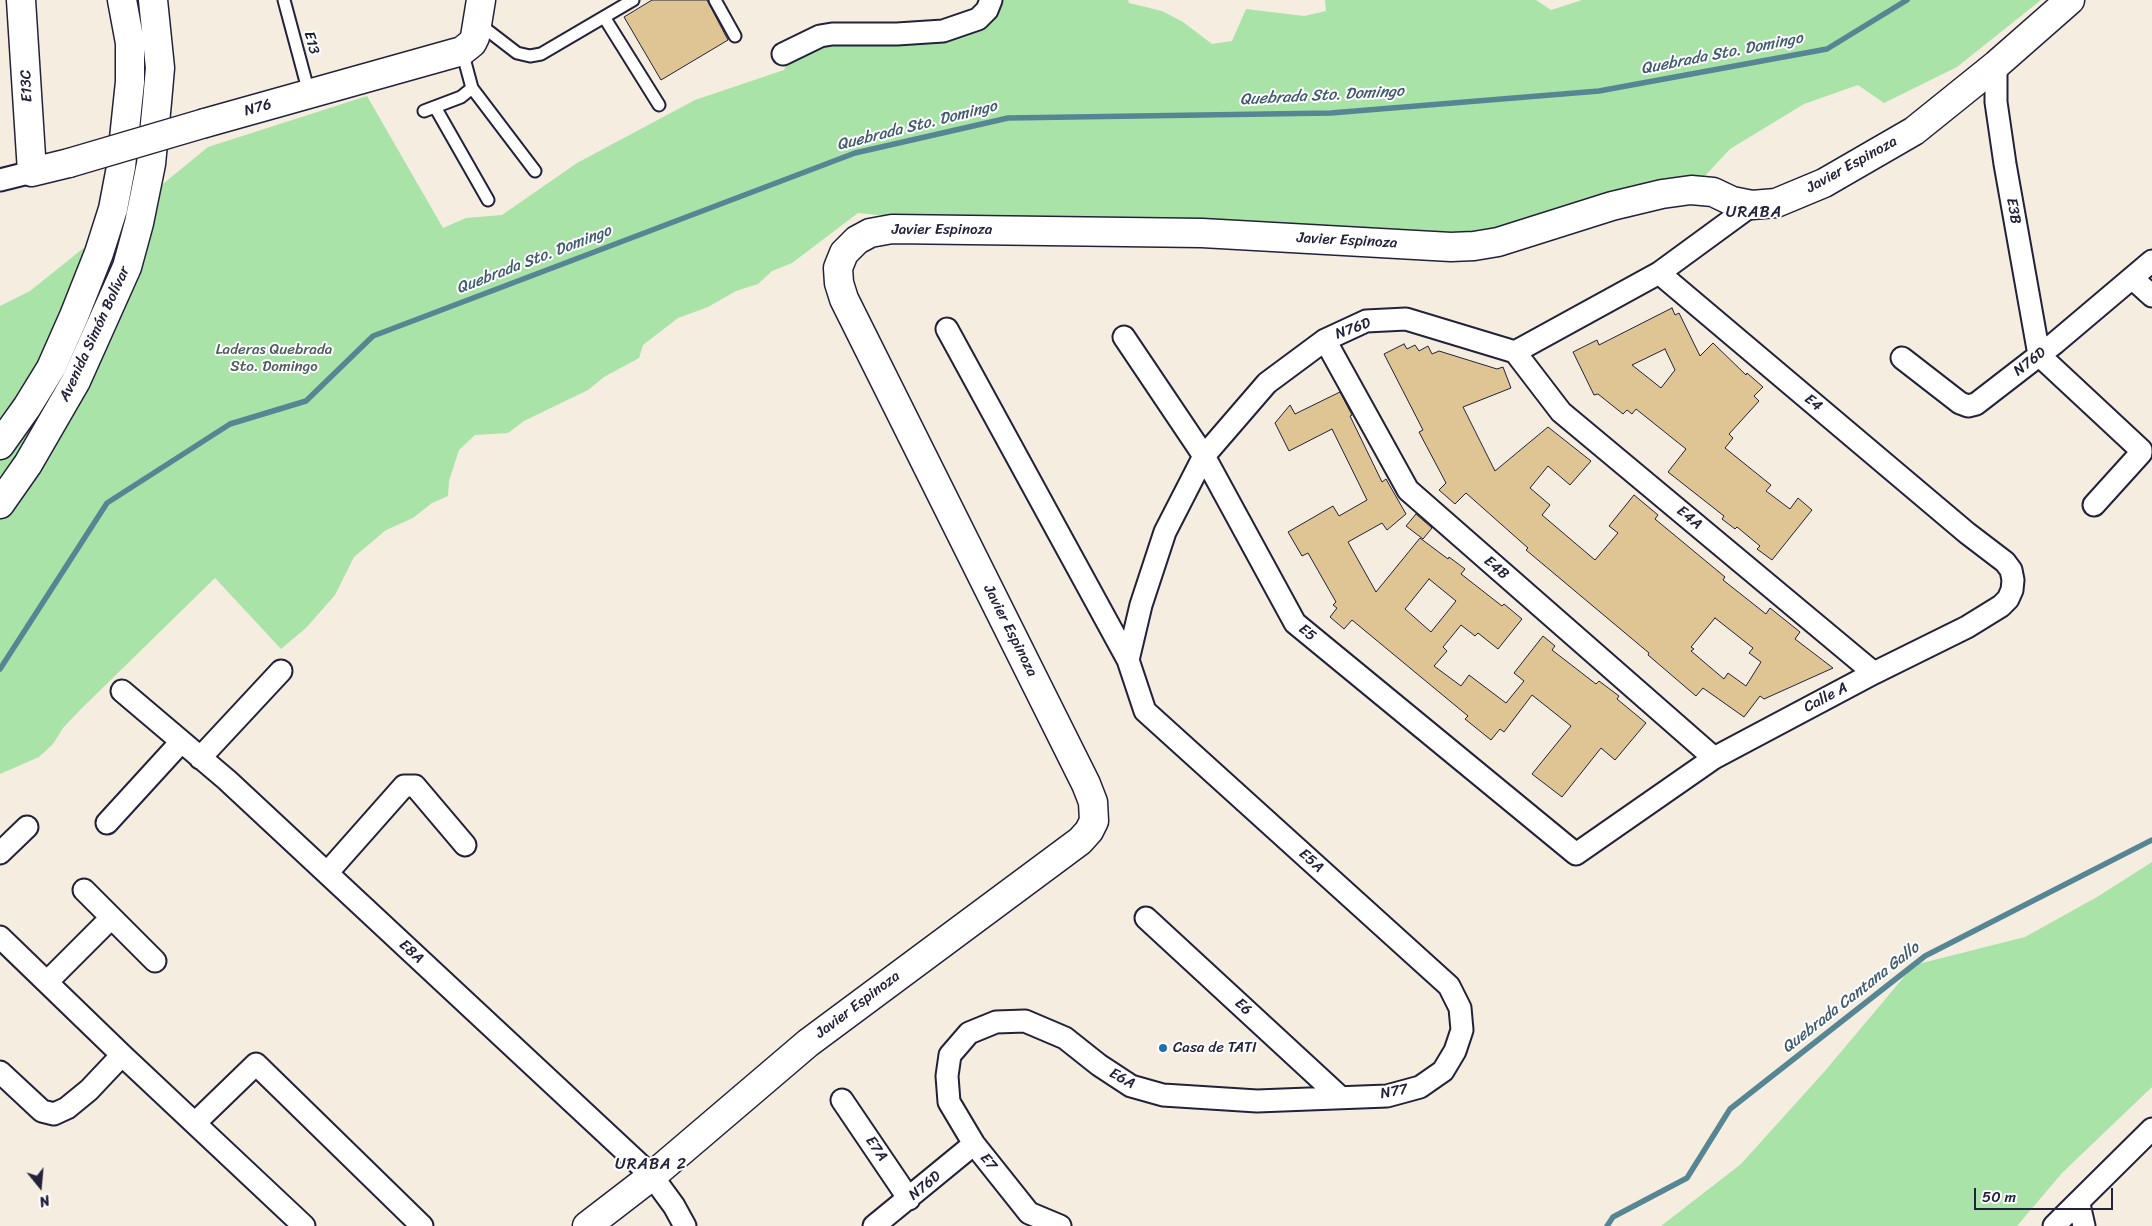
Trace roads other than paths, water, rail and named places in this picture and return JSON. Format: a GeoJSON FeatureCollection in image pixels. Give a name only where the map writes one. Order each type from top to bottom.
{"type":"FeatureCollection","features":[{"type":"Feature","properties":{"kind":"main road","name":"E13C"},"geometry":{"type":"LineString","coordinates":[[21,0],[32,172]]}},
{"type":"Feature","properties":{"kind":"main road","name":"Avenida Simón Bolívar"},"geometry":{"type":"LineString","coordinates":[[0,445],[27,407],[51,368],[99,254],[112,209],[121,167],[130,82],[130,43],[122,0]]}},
{"type":"Feature","properties":{"kind":"main road","name":"Avenida Simón Bolívar"},"geometry":{"type":"LineString","coordinates":[[0,504],[28,464],[76,381],[127,267],[139,223],[151,164],[160,68],[158,32],[153,0]]}},
{"type":"Feature","properties":{"kind":"main road","name":"Javier Espinoza"},"geometry":{"type":"LineString","coordinates":[[587,1226],[652,1176],[808,1043],[1080,841],[1089,831],[1094,821],[1093,802],[1086,784],[844,299],[839,283],[838,268],[844,253],[857,240],[870,233],[892,229],[1202,233],[1451,247],[1498,242],[1612,206],[1662,194],[1691,190],[1713,192],[1732,202],[1752,205],[1776,203],[1824,184],[1914,131],[1996,65],[2070,0]]}},
{"type":"Feature","properties":{"kind":"main road"},"geometry":{"type":"LineString","coordinates":[[462,51],[472,43],[480,12]]}},
{"type":"Feature","properties":{"kind":"main road","name":"N76"},"geometry":{"type":"LineString","coordinates":[[32,172],[462,51]]}},
{"type":"Feature","properties":{"kind":"street"},"geometry":{"type":"LineString","coordinates":[[783,54],[820,36],[832,34],[897,34],[949,29],[978,19],[987,10],[991,0]]}},
{"type":"Feature","properties":{"kind":"street","name":"E3B"},"geometry":{"type":"LineString","coordinates":[[1996,65],[1996,102],[2005,164],[2039,355]]}},
{"type":"Feature","properties":{"kind":"street","name":"N76"},"geometry":{"type":"LineString","coordinates":[[0,180],[32,172]]}},
{"type":"Feature","properties":{"kind":"street"},"geometry":{"type":"LineString","coordinates":[[1515,352],[1659,273],[1752,205]]}},
{"type":"Feature","properties":{"kind":"street","name":"N76D"},"geometry":{"type":"LineString","coordinates":[[1902,358],[1960,404],[1968,406],[1976,404],[2039,355],[2152,261]]}},
{"type":"Feature","properties":{"kind":"street","name":"E4"},"geometry":{"type":"LineString","coordinates":[[1659,273],[1967,533]]}},
{"type":"Feature","properties":{"kind":"street"},"geometry":{"type":"LineString","coordinates":[[2132,278],[2152,296]]}},
{"type":"Feature","properties":{"kind":"street","name":"N76D"},"geometry":{"type":"LineString","coordinates":[[1128,660],[1141,605],[1165,532],[1204,456],[1267,383],[1325,340],[1366,321],[1406,318],[1515,352]]}},
{"type":"Feature","properties":{"kind":"street","name":"E5A"},"geometry":{"type":"LineString","coordinates":[[947,329],[1128,660],[1145,711],[1449,986],[1460,1008],[1462,1030],[1455,1051],[1443,1071]]}},
{"type":"Feature","properties":{"kind":"street","name":"E5"},"geometry":{"type":"LineString","coordinates":[[1124,338],[1204,456],[1295,623],[1576,854]]}},
{"type":"Feature","properties":{"kind":"street","name":"E4B"},"geometry":{"type":"LineString","coordinates":[[1325,340],[1408,490],[1714,758]]}},
{"type":"Feature","properties":{"kind":"street","name":"E4A"},"geometry":{"type":"LineString","coordinates":[[1515,352],[1561,412],[1874,673]]}},
{"type":"Feature","properties":{"kind":"street"},"geometry":{"type":"LineString","coordinates":[[2039,355],[2141,450],[2141,453],[2094,505]]}},
{"type":"Feature","properties":{"kind":"street","name":"Calle A"},"geometry":{"type":"LineString","coordinates":[[1576,854],[1714,758],[1874,673],[1967,627],[2000,606],[2008,599],[2012,590],[2013,580],[2010,570],[2005,562],[1967,533]]}},
{"type":"Feature","properties":{"kind":"street"},"geometry":{"type":"LineString","coordinates":[[200,758],[281,671]]}},
{"type":"Feature","properties":{"kind":"street","name":"E8A"},"geometry":{"type":"LineString","coordinates":[[122,691],[200,758],[326,873],[652,1176],[674,1206],[685,1226]]}},
{"type":"Feature","properties":{"kind":"street"},"geometry":{"type":"LineString","coordinates":[[107,823],[181,742]]}},
{"type":"Feature","properties":{"kind":"street"},"geometry":{"type":"LineString","coordinates":[[326,873],[404,786],[415,786],[465,845]]}},
{"type":"Feature","properties":{"kind":"street"},"geometry":{"type":"LineString","coordinates":[[0,853],[28,827]]}},
{"type":"Feature","properties":{"kind":"street"},"geometry":{"type":"LineString","coordinates":[[84,890],[155,961]]}},
{"type":"Feature","properties":{"kind":"street"},"geometry":{"type":"LineString","coordinates":[[47,982],[111,918]]}},
{"type":"Feature","properties":{"kind":"street","name":"E6"},"geometry":{"type":"LineString","coordinates":[[1146,918],[1340,1097]]}},
{"type":"Feature","properties":{"kind":"street"},"geometry":{"type":"LineString","coordinates":[[0,937],[304,1226]]}},
{"type":"Feature","properties":{"kind":"street","name":"E6A"},"geometry":{"type":"LineString","coordinates":[[947,1076],[950,1055],[969,1032],[996,1022],[1025,1021],[1065,1038],[1099,1065],[1131,1086],[1163,1095],[1258,1102],[1340,1097]]}},
{"type":"Feature","properties":{"kind":"street"},"geometry":{"type":"LineString","coordinates":[[0,1072],[42,1111],[54,1114],[67,1108],[89,1090],[122,1055]]}},
{"type":"Feature","properties":{"kind":"street"},"geometry":{"type":"LineString","coordinates":[[195,1123],[256,1064],[422,1226]]}},
{"type":"Feature","properties":{"kind":"street","name":"N77"},"geometry":{"type":"LineString","coordinates":[[1340,1097],[1387,1096],[1420,1087],[1443,1071]]}},
{"type":"Feature","properties":{"kind":"street","name":"E7"},"geometry":{"type":"LineString","coordinates":[[947,1076],[949,1102],[974,1144],[1029,1212],[1060,1226]]}},
{"type":"Feature","properties":{"kind":"street","name":"E7A"},"geometry":{"type":"LineString","coordinates":[[842,1100],[909,1199]]}},
{"type":"Feature","properties":{"kind":"street"},"geometry":{"type":"LineString","coordinates":[[2054,1226],[2079,1204],[2152,1129]]}},
{"type":"Feature","properties":{"kind":"street","name":"N76D"},"geometry":{"type":"LineString","coordinates":[[874,1226],[974,1144]]}},
{"type":"Feature","properties":{"kind":"street"},"geometry":{"type":"LineString","coordinates":[[2079,1204],[2084,1226]]}},
{"type":"Feature","properties":{"kind":"lane","name":"E13"},"geometry":{"type":"LineString","coordinates":[[284,0],[309,93]]}},
{"type":"Feature","properties":{"kind":"lane"},"geometry":{"type":"LineString","coordinates":[[480,12],[517,53],[522,56],[530,56],[541,54],[634,0]]}},
{"type":"Feature","properties":{"kind":"lane"},"geometry":{"type":"LineString","coordinates":[[715,0],[735,36]]}},
{"type":"Feature","properties":{"kind":"lane"},"geometry":{"type":"LineString","coordinates":[[604,17],[659,105]]}},
{"type":"Feature","properties":{"kind":"lane"},"geometry":{"type":"LineString","coordinates":[[462,51],[472,88],[535,171]]}},
{"type":"Feature","properties":{"kind":"lane"},"geometry":{"type":"LineString","coordinates":[[472,88],[461,97],[429,109],[488,200]]}},
{"type":"Feature","properties":{"kind":"waterway","name":"Quebrada Sto. Domingo"},"geometry":{"type":"LineString","coordinates":[[0,669],[107,503],[230,424],[306,401],[373,336],[855,153],[1008,118],[1331,113],[1599,91],[1827,49],[1907,0]]}},
{"type":"Feature","properties":{"kind":"waterway","name":"Quebrada Cantana Gallo"},"geometry":{"type":"LineString","coordinates":[[1607,1226],[1613,1217],[1687,1178],[1730,1109],[1925,956],[2152,840]]}},
{"type":"Feature","properties":{"kind":"place","name":"Casa de TATI"},"geometry":{"type":"Point","coordinates":[1163,1048]}},
{"type":"Feature","properties":{"kind":"district","name":"URABA"},"geometry":{"type":"Point","coordinates":[1754,213]}},
{"type":"Feature","properties":{"kind":"district","name":"URABA 2"},"geometry":{"type":"Point","coordinates":[651,1165]}},
{"type":"Feature","properties":{"kind":"park label","name":"Laderas Quebrada Sto. Domingo"},"geometry":{"type":"Point","coordinates":[274,358]}}]}
